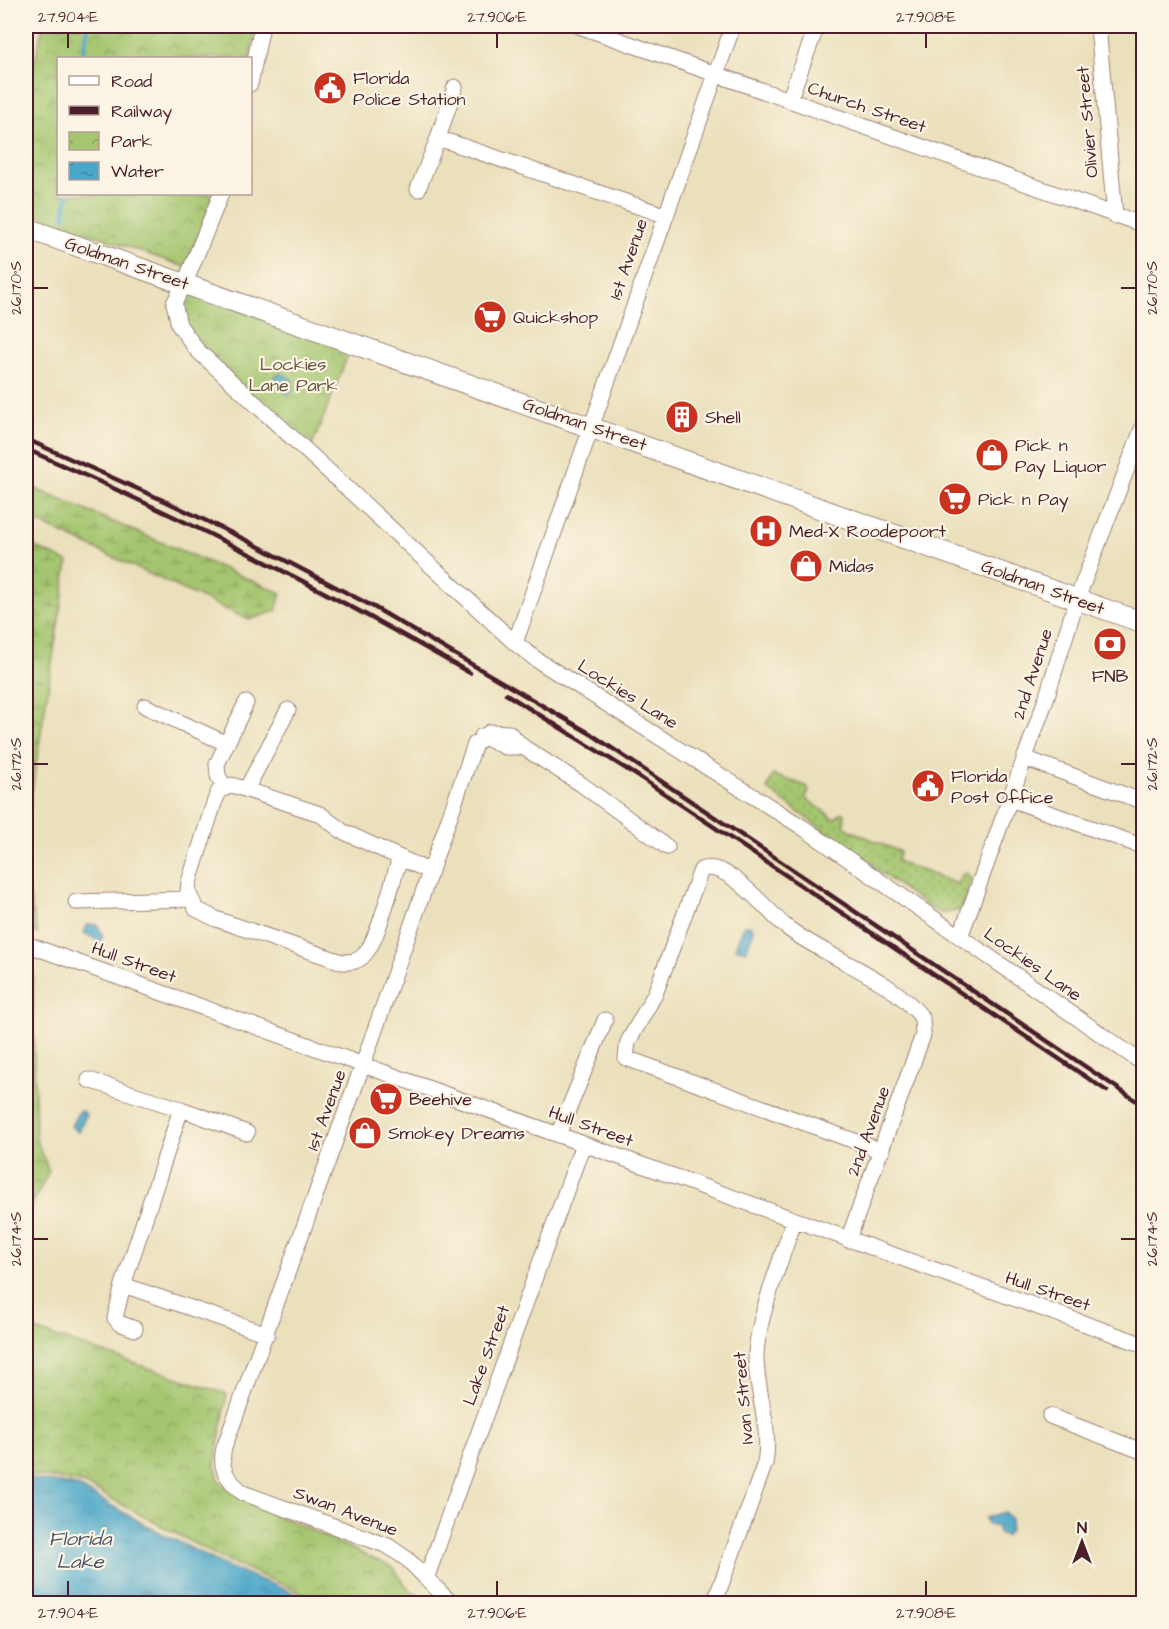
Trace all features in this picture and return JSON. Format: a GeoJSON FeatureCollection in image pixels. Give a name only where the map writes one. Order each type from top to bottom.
{"type":"FeatureCollection","features":[{"type":"Feature","properties":{"kind":"street"},"geometry":{"type":"LineString","coordinates":[[252,74],[262,26]]}},
{"type":"Feature","properties":{"kind":"street","name":"Church Street"},"geometry":{"type":"LineString","coordinates":[[579,26],[1143,225]]}},
{"type":"Feature","properties":{"kind":"street","name":"1st Avenue"},"geometry":{"type":"LineString","coordinates":[[515,643],[732,26]]}},
{"type":"Feature","properties":{"kind":"street"},"geometry":{"type":"LineString","coordinates":[[789,100],[817,26]]}},
{"type":"Feature","properties":{"kind":"street","name":"Olivier Street"},"geometry":{"type":"LineString","coordinates":[[1098,26],[1115,216]]}},
{"type":"Feature","properties":{"kind":"street"},"geometry":{"type":"LineString","coordinates":[[418,189],[455,87]]}},
{"type":"Feature","properties":{"kind":"street"},"geometry":{"type":"LineString","coordinates":[[438,138],[664,215]]}},
{"type":"Feature","properties":{"kind":"street"},"geometry":{"type":"LineString","coordinates":[[185,283],[221,195]]}},
{"type":"Feature","properties":{"kind":"street","name":"Goldman Street"},"geometry":{"type":"LineString","coordinates":[[26,228],[1143,623]]}},
{"type":"Feature","properties":{"kind":"street","name":"Lockies Lane"},"geometry":{"type":"LineString","coordinates":[[185,283],[176,296],[174,309],[179,325],[197,350],[515,643],[537,660],[802,827],[1143,1064]]}},
{"type":"Feature","properties":{"kind":"street","name":"2nd Avenue"},"geometry":{"type":"LineString","coordinates":[[960,937],[1046,699],[1077,599],[1141,442],[1143,424]]}},
{"type":"Feature","properties":{"kind":"street"},"geometry":{"type":"LineString","coordinates":[[225,787],[217,771],[225,743],[246,703]]}},
{"type":"Feature","properties":{"kind":"street"},"geometry":{"type":"LineString","coordinates":[[145,706],[225,743]]}},
{"type":"Feature","properties":{"kind":"street"},"geometry":{"type":"LineString","coordinates":[[247,789],[288,710]]}},
{"type":"Feature","properties":{"kind":"street","name":"1st Avenue"},"geometry":{"type":"LineString","coordinates":[[243,1493],[228,1480],[221,1461],[475,744],[482,736],[505,747],[523,747],[600,797],[668,847]]}},
{"type":"Feature","properties":{"kind":"street"},"geometry":{"type":"LineString","coordinates":[[1024,758],[1143,802]]}},
{"type":"Feature","properties":{"kind":"street"},"geometry":{"type":"LineString","coordinates":[[225,787],[247,789],[320,814],[342,831],[431,872]]}},
{"type":"Feature","properties":{"kind":"street"},"geometry":{"type":"LineString","coordinates":[[225,787],[214,803],[189,882],[190,899],[195,909],[216,919],[342,962],[357,961],[364,956],[373,938],[400,858]]}},
{"type":"Feature","properties":{"kind":"street"},"geometry":{"type":"LineString","coordinates":[[1010,799],[1143,847]]}},
{"type":"Feature","properties":{"kind":"street","name":"2nd Avenue"},"geometry":{"type":"LineString","coordinates":[[848,1240],[882,1151],[923,1035],[922,1018],[901,997],[792,931],[741,885],[724,873],[709,868],[701,870],[655,994],[628,1042],[626,1058],[882,1151]]}},
{"type":"Feature","properties":{"kind":"street"},"geometry":{"type":"LineString","coordinates":[[76,902],[190,899]]}},
{"type":"Feature","properties":{"kind":"street","name":"Hull Street"},"geometry":{"type":"LineString","coordinates":[[26,944],[1143,1345]]}},
{"type":"Feature","properties":{"kind":"street"},"geometry":{"type":"LineString","coordinates":[[558,1135],[605,1020]]}},
{"type":"Feature","properties":{"kind":"street"},"geometry":{"type":"LineString","coordinates":[[89,1080],[248,1133]]}},
{"type":"Feature","properties":{"kind":"street"},"geometry":{"type":"LineString","coordinates":[[135,1329],[119,1323],[115,1318],[123,1285],[181,1109]]}},
{"type":"Feature","properties":{"kind":"street","name":"Lake Street"},"geometry":{"type":"LineString","coordinates":[[426,1579],[583,1144]]}},
{"type":"Feature","properties":{"kind":"street","name":"Ivan Street"},"geometry":{"type":"LineString","coordinates":[[714,1604],[765,1463],[768,1431],[756,1353],[763,1320],[795,1220]]}},
{"type":"Feature","properties":{"kind":"street"},"geometry":{"type":"LineString","coordinates":[[123,1285],[267,1334]]}},
{"type":"Feature","properties":{"kind":"street"},"geometry":{"type":"LineString","coordinates":[[1050,1416],[1143,1452]]}},
{"type":"Feature","properties":{"kind":"street","name":"Swan Avenue"},"geometry":{"type":"LineString","coordinates":[[243,1493],[388,1546],[407,1559],[452,1604]]}},
{"type":"Feature","properties":{"kind":"green space"},"geometry":{"type":"Polygon","coordinates":[[[43,26],[257,26],[250,57],[57,57],[57,195],[216,195],[185,267],[26,211],[26,96],[43,26]]]}},
{"type":"Feature","properties":{"kind":"green space","name":"Lockies Lane Park"},"geometry":{"type":"Polygon","coordinates":[[[186,291],[350,350],[311,449],[219,366],[188,331],[180,311],[181,300],[186,291]]]}},
{"type":"Feature","properties":{"kind":"green space"},"geometry":{"type":"Polygon","coordinates":[[[26,485],[281,593],[276,611],[249,620],[26,517],[26,485]]]}},
{"type":"Feature","properties":{"kind":"green space"},"geometry":{"type":"Polygon","coordinates":[[[26,543],[68,562],[26,828],[26,543]]]}},
{"type":"Feature","properties":{"kind":"green space"},"geometry":{"type":"Polygon","coordinates":[[[773,775],[807,786],[809,791],[805,798],[835,819],[842,812],[845,814],[844,825],[850,830],[900,852],[897,861],[957,884],[961,875],[967,873],[972,879],[961,910],[943,914],[928,907],[767,789],[773,775]]]}},
{"type":"Feature","properties":{"kind":"green space"},"geometry":{"type":"Polygon","coordinates":[[[26,883],[38,934],[26,930],[26,883]]]}},
{"type":"Feature","properties":{"kind":"green space"},"geometry":{"type":"Polygon","coordinates":[[[26,964],[32,966],[36,1139],[49,1171],[26,1217],[26,964]]]}},
{"type":"Feature","properties":{"kind":"green space"},"geometry":{"type":"Polygon","coordinates":[[[26,1327],[227,1394],[215,1465],[220,1483],[253,1504],[394,1568],[406,1586],[426,1603],[325,1603],[219,1557],[82,1483],[26,1474],[26,1327]]]}},
{"type":"Feature","properties":{"kind":"water"},"geometry":{"type":"Polygon","coordinates":[[[281,373],[292,380],[293,389],[290,394],[285,393],[283,386],[275,382],[275,376],[281,373]]]}},
{"type":"Feature","properties":{"kind":"water"},"geometry":{"type":"Polygon","coordinates":[[[87,925],[97,925],[103,936],[100,942],[84,933],[87,925]]]}},
{"type":"Feature","properties":{"kind":"water"},"geometry":{"type":"Polygon","coordinates":[[[744,925],[750,925],[754,930],[746,951],[735,948],[744,925]]]}},
{"type":"Feature","properties":{"kind":"water"},"geometry":{"type":"Polygon","coordinates":[[[79,1111],[84,1112],[86,1116],[78,1132],[71,1126],[79,1111]]]}},
{"type":"Feature","properties":{"kind":"water","name":"Florida Lake"},"geometry":{"type":"Polygon","coordinates":[[[26,1478],[77,1486],[151,1528],[224,1565],[319,1603],[26,1603],[26,1478]]]}},
{"type":"Feature","properties":{"kind":"water"},"geometry":{"type":"Polygon","coordinates":[[[1004,1512],[1011,1519],[1010,1531],[1005,1536],[998,1533],[996,1526],[988,1525],[985,1518],[1004,1512]]]}},
{"type":"Feature","properties":{"kind":"waterway"},"geometry":{"type":"LineString","coordinates":[[82,57],[88,26]]}},
{"type":"Feature","properties":{"kind":"waterway"},"geometry":{"type":"LineString","coordinates":[[64,217],[68,195]]}},
{"type":"Feature","properties":{"kind":"railway"},"geometry":{"type":"LineString","coordinates":[[26,439],[246,540],[372,606],[591,734],[1144,1106]]}},
{"type":"Feature","properties":{"kind":"railway"},"geometry":{"type":"LineString","coordinates":[[26,449],[139,500],[251,555],[361,612],[470,673]]}},
{"type":"Feature","properties":{"kind":"railway"},"geometry":{"type":"LineString","coordinates":[[506,694],[641,778],[1107,1091]]}},
{"type":"Feature","properties":{"kind":"place","name":"Florida Police Station"},"geometry":{"type":"Point","coordinates":[330,88]}},
{"type":"Feature","properties":{"kind":"place","name":"Quickshop"},"geometry":{"type":"Point","coordinates":[490,317]}},
{"type":"Feature","properties":{"kind":"place","name":"Shell"},"geometry":{"type":"Point","coordinates":[682,417]}},
{"type":"Feature","properties":{"kind":"place","name":"Pick n Pay Liquor"},"geometry":{"type":"Point","coordinates":[992,455]}},
{"type":"Feature","properties":{"kind":"place","name":"Pick n Pay"},"geometry":{"type":"Point","coordinates":[955,499]}},
{"type":"Feature","properties":{"kind":"place","name":"Med-X Roodepoort"},"geometry":{"type":"Point","coordinates":[766,531]}},
{"type":"Feature","properties":{"kind":"place","name":"Midas"},"geometry":{"type":"Point","coordinates":[806,566]}},
{"type":"Feature","properties":{"kind":"place","name":"FNB"},"geometry":{"type":"Point","coordinates":[1110,644]}},
{"type":"Feature","properties":{"kind":"place","name":"Florida Post Office"},"geometry":{"type":"Point","coordinates":[928,786]}},
{"type":"Feature","properties":{"kind":"place","name":"Beehive"},"geometry":{"type":"Point","coordinates":[386,1099]}},
{"type":"Feature","properties":{"kind":"place","name":"Smokey Dreams"},"geometry":{"type":"Point","coordinates":[365,1133]}}]}
